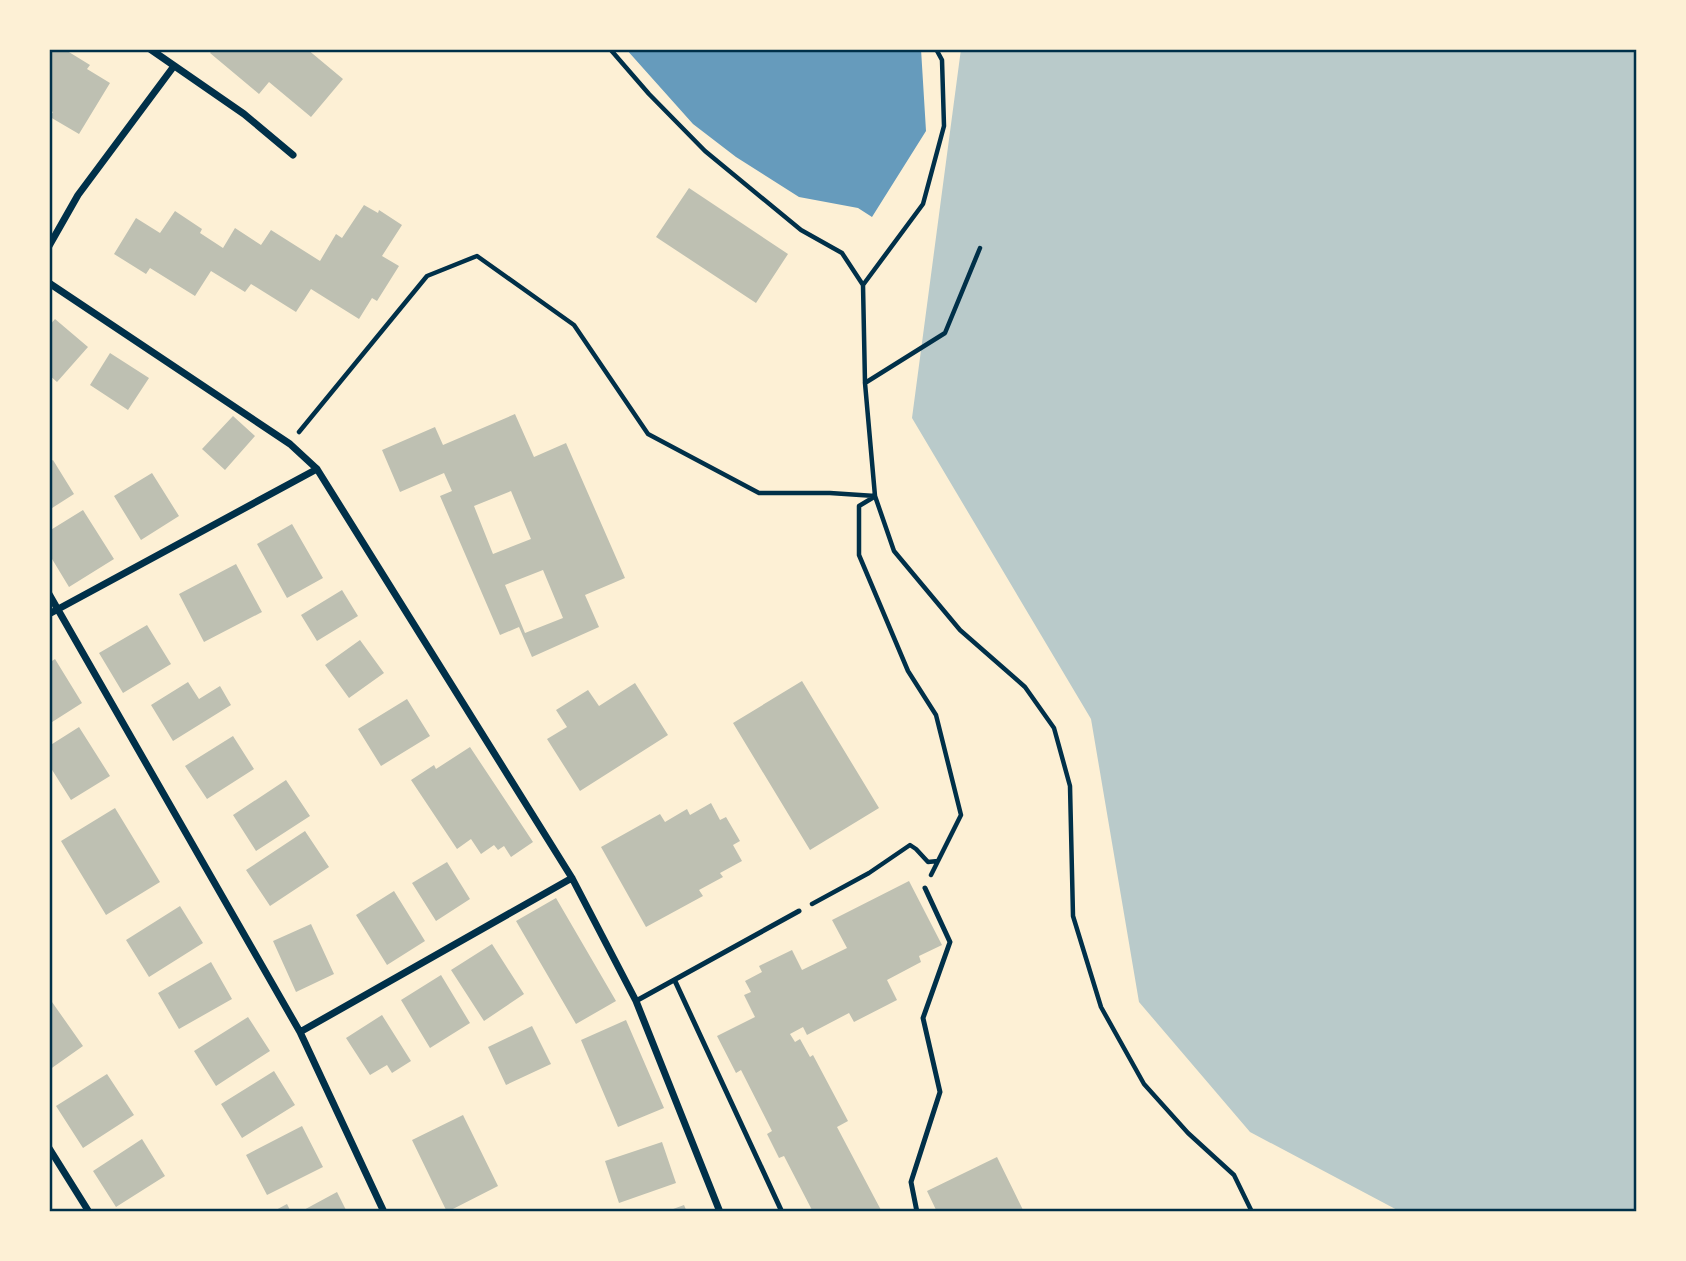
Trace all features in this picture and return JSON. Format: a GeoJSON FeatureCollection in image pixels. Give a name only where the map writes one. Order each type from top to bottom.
{"type":"FeatureCollection","features":[{"type":"Feature","properties":{"kind":"street"},"geometry":{"type":"LineString","coordinates":[[150,49],[243,114],[293,155]]}},
{"type":"Feature","properties":{"kind":"street"},"geometry":{"type":"LineString","coordinates":[[49,246],[78,195],[174,66]]}},
{"type":"Feature","properties":{"kind":"street"},"geometry":{"type":"LineString","coordinates":[[49,284],[290,444],[317,469],[572,878],[636,1001],[720,1212]]}},
{"type":"Feature","properties":{"kind":"street"},"geometry":{"type":"LineString","coordinates":[[49,614],[317,469]]}},
{"type":"Feature","properties":{"kind":"street"},"geometry":{"type":"LineString","coordinates":[[49,594],[300,1032],[384,1212]]}},
{"type":"Feature","properties":{"kind":"street"},"geometry":{"type":"LineString","coordinates":[[300,1032],[572,878]]}},
{"type":"Feature","properties":{"kind":"street"},"geometry":{"type":"LineString","coordinates":[[49,1148],[89,1212]]}},
{"type":"Feature","properties":{"kind":"lane"},"geometry":{"type":"LineString","coordinates":[[917,1212],[911,1182],[940,1092],[923,1018],[950,942],[925,888]]}},
{"type":"Feature","properties":{"kind":"lane"},"geometry":{"type":"LineString","coordinates":[[636,1001],[799,911]]}},
{"type":"Feature","properties":{"kind":"lane"},"geometry":{"type":"LineString","coordinates":[[675,981],[782,1212]]}},
{"type":"Feature","properties":{"kind":"path"},"geometry":{"type":"LineString","coordinates":[[610,49],[649,94],[705,151],[800,230],[842,253],[863,285],[865,383],[875,496],[894,551],[960,631],[1025,687],[1054,728],[1070,786],[1073,916],[1101,1007],[1144,1084],[1188,1133],[1234,1175],[1252,1212]]}},
{"type":"Feature","properties":{"kind":"path"},"geometry":{"type":"LineString","coordinates":[[863,285],[923,204],[944,126],[942,60],[936,49]]}},
{"type":"Feature","properties":{"kind":"path"},"geometry":{"type":"LineString","coordinates":[[865,383],[945,332],[980,248]]}},
{"type":"Feature","properties":{"kind":"path"},"geometry":{"type":"LineString","coordinates":[[290,444],[427,276],[477,256],[574,325],[648,434],[759,493],[875,496]]}},
{"type":"Feature","properties":{"kind":"path"},"geometry":{"type":"LineString","coordinates":[[875,496],[859,506],[859,555],[908,671],[936,715],[961,815],[925,888]]}},
{"type":"Feature","properties":{"kind":"path"},"geometry":{"type":"LineString","coordinates":[[799,911],[869,873],[910,845],[928,862],[938,861]]}},
{"type":"Feature","properties":{"kind":"shaded area"},"geometry":{"type":"Polygon","coordinates":[[[961,49],[1637,49],[1637,1212],[1401,1212],[1250,1132],[1139,1002],[1091,719],[912,418],[961,49]]]}},
{"type":"Feature","properties":{"kind":"water"},"geometry":{"type":"Polygon","coordinates":[[[626,49],[921,49],[926,131],[872,217],[858,208],[799,197],[736,157],[693,124],[626,49]]]}},
{"type":"Feature","properties":{"kind":"building"},"geometry":{"type":"Polygon","coordinates":[[[54,49],[64,49],[90,65],[87,69],[110,83],[79,134],[50,117],[53,112],[49,110],[49,57],[54,49]]]}},
{"type":"Feature","properties":{"kind":"building"},"geometry":{"type":"Polygon","coordinates":[[[213,49],[307,49],[343,79],[311,117],[269,82],[259,94],[210,53],[213,49]]]}},
{"type":"Feature","properties":{"kind":"building"},"geometry":{"type":"Polygon","coordinates":[[[689,188],[788,254],[756,303],[656,237],[689,188]]]}},
{"type":"Feature","properties":{"kind":"building"},"geometry":{"type":"Polygon","coordinates":[[[364,205],[378,213],[379,210],[402,225],[382,256],[399,266],[377,301],[372,298],[359,319],[311,289],[296,312],[251,284],[245,292],[211,271],[195,296],[150,268],[146,274],[114,254],[136,218],[160,233],[175,211],[202,229],[200,233],[223,248],[235,228],[261,245],[271,230],[320,261],[336,234],[342,238],[364,205]]]}},
{"type":"Feature","properties":{"kind":"building"},"geometry":{"type":"Polygon","coordinates":[[[55,319],[88,347],[57,382],[49,375],[49,326],[55,319]]]}},
{"type":"Feature","properties":{"kind":"building"},"geometry":{"type":"Polygon","coordinates":[[[110,353],[149,378],[128,410],[90,385],[110,353]]]}},
{"type":"Feature","properties":{"kind":"building"},"geometry":{"type":"Polygon","coordinates":[[[515,414],[534,457],[566,443],[625,578],[585,595],[599,627],[532,657],[519,627],[500,635],[440,496],[452,491],[444,473],[400,492],[382,450],[435,427],[443,445],[515,414]],[[511,491],[474,506],[493,554],[531,539],[511,491]],[[543,570],[505,585],[525,633],[563,618],[543,570]]]}},
{"type":"Feature","properties":{"kind":"building"},"geometry":{"type":"Polygon","coordinates":[[[233,416],[255,436],[225,470],[202,449],[233,416]]]}},
{"type":"Feature","properties":{"kind":"building"},"geometry":{"type":"Polygon","coordinates":[[[53,460],[74,494],[49,510],[49,462],[53,460]]]}},
{"type":"Feature","properties":{"kind":"building"},"geometry":{"type":"Polygon","coordinates":[[[152,473],[179,516],[141,540],[114,496],[152,473]]]}},
{"type":"Feature","properties":{"kind":"building"},"geometry":{"type":"Polygon","coordinates":[[[83,510],[114,559],[69,587],[49,554],[49,531],[83,510]]]}},
{"type":"Feature","properties":{"kind":"building"},"geometry":{"type":"Polygon","coordinates":[[[292,524],[323,578],[287,598],[257,544],[292,524]]]}},
{"type":"Feature","properties":{"kind":"building"},"geometry":{"type":"Polygon","coordinates":[[[236,564],[262,612],[204,642],[179,594],[236,564]]]}},
{"type":"Feature","properties":{"kind":"building"},"geometry":{"type":"Polygon","coordinates":[[[342,590],[358,616],[317,641],[301,615],[342,590]]]}},
{"type":"Feature","properties":{"kind":"building"},"geometry":{"type":"Polygon","coordinates":[[[147,625],[171,664],[123,693],[99,653],[147,625]]]}},
{"type":"Feature","properties":{"kind":"building"},"geometry":{"type":"Polygon","coordinates":[[[360,640],[384,673],[349,698],[325,665],[360,640]]]}},
{"type":"Feature","properties":{"kind":"building"},"geometry":{"type":"Polygon","coordinates":[[[55,659],[82,703],[49,724],[49,663],[55,659]]]}},
{"type":"Feature","properties":{"kind":"building"},"geometry":{"type":"Polygon","coordinates":[[[802,681],[879,808],[810,850],[733,723],[802,681]]]}},
{"type":"Feature","properties":{"kind":"building"},"geometry":{"type":"Polygon","coordinates":[[[188,682],[199,699],[220,686],[231,705],[173,741],[151,705],[188,682]]]}},
{"type":"Feature","properties":{"kind":"building"},"geometry":{"type":"Polygon","coordinates":[[[635,683],[668,735],[580,791],[547,739],[567,727],[556,710],[588,690],[599,706],[635,683]]]}},
{"type":"Feature","properties":{"kind":"building"},"geometry":{"type":"Polygon","coordinates":[[[407,699],[430,736],[381,766],[358,729],[407,699]]]}},
{"type":"Feature","properties":{"kind":"building"},"geometry":{"type":"Polygon","coordinates":[[[79,727],[110,776],[71,800],[49,765],[49,746],[79,727]]]}},
{"type":"Feature","properties":{"kind":"building"},"geometry":{"type":"Polygon","coordinates":[[[233,736],[254,769],[207,799],[185,766],[233,736]]]}},
{"type":"Feature","properties":{"kind":"building"},"geometry":{"type":"Polygon","coordinates":[[[470,747],[533,842],[511,857],[504,846],[498,850],[494,845],[481,854],[471,839],[457,849],[411,780],[434,765],[436,769],[470,747]]]}},
{"type":"Feature","properties":{"kind":"building"},"geometry":{"type":"Polygon","coordinates":[[[286,780],[310,816],[256,851],[233,815],[286,780]]]}},
{"type":"Feature","properties":{"kind":"building"},"geometry":{"type":"Polygon","coordinates":[[[711,803],[720,820],[726,817],[740,841],[733,845],[742,861],[720,873],[723,877],[699,890],[703,896],[646,927],[601,847],[660,814],[665,822],[687,809],[690,815],[711,803]]]}},
{"type":"Feature","properties":{"kind":"building"},"geometry":{"type":"Polygon","coordinates":[[[115,808],[160,882],[106,915],[61,841],[115,808]]]}},
{"type":"Feature","properties":{"kind":"building"},"geometry":{"type":"Polygon","coordinates":[[[305,831],[329,867],[270,906],[246,870],[305,831]]]}},
{"type":"Feature","properties":{"kind":"building"},"geometry":{"type":"Polygon","coordinates":[[[447,862],[470,899],[436,921],[412,883],[447,862]]]}},
{"type":"Feature","properties":{"kind":"building"},"geometry":{"type":"Polygon","coordinates":[[[909,881],[942,945],[919,956],[921,962],[887,980],[897,1000],[854,1022],[849,1013],[807,1035],[803,1027],[790,1034],[795,1042],[800,1039],[810,1057],[813,1055],[848,1121],[837,1127],[882,1212],[813,1212],[784,1156],[779,1158],[767,1134],[772,1131],[741,1070],[736,1073],[717,1036],[755,1017],[744,995],[751,992],[745,981],[762,972],[759,966],[792,950],[802,970],[847,948],[832,920],[909,881]]]}},
{"type":"Feature","properties":{"kind":"building"},"geometry":{"type":"Polygon","coordinates":[[[394,891],[425,941],[387,965],[356,915],[394,891]]]}},
{"type":"Feature","properties":{"kind":"building"},"geometry":{"type":"Polygon","coordinates":[[[556,898],[616,1001],[576,1024],[516,921],[556,898]]]}},
{"type":"Feature","properties":{"kind":"building"},"geometry":{"type":"Polygon","coordinates":[[[180,906],[203,943],[149,977],[126,940],[180,906]]]}},
{"type":"Feature","properties":{"kind":"building"},"geometry":{"type":"Polygon","coordinates":[[[311,924],[334,974],[296,992],[273,941],[311,924]]]}},
{"type":"Feature","properties":{"kind":"building"},"geometry":{"type":"Polygon","coordinates":[[[492,944],[524,994],[484,1021],[451,970],[492,944]]]}},
{"type":"Feature","properties":{"kind":"building"},"geometry":{"type":"Polygon","coordinates":[[[211,962],[232,999],[179,1029],[158,993],[211,962]]]}},
{"type":"Feature","properties":{"kind":"building"},"geometry":{"type":"Polygon","coordinates":[[[441,975],[470,1023],[430,1048],[401,1000],[441,975]]]}},
{"type":"Feature","properties":{"kind":"building"},"geometry":{"type":"Polygon","coordinates":[[[52,1002],[83,1046],[49,1070],[49,1004],[52,1002]]]}},
{"type":"Feature","properties":{"kind":"building"},"geometry":{"type":"Polygon","coordinates":[[[382,1015],[411,1061],[392,1073],[387,1065],[370,1075],[346,1038],[382,1015]]]}},
{"type":"Feature","properties":{"kind":"building"},"geometry":{"type":"Polygon","coordinates":[[[248,1017],[270,1051],[216,1086],[194,1051],[248,1017]]]}},
{"type":"Feature","properties":{"kind":"building"},"geometry":{"type":"Polygon","coordinates":[[[626,1020],[664,1108],[618,1127],[581,1040],[626,1020]]]}},
{"type":"Feature","properties":{"kind":"building"},"geometry":{"type":"Polygon","coordinates":[[[532,1026],[551,1064],[506,1085],[488,1047],[532,1026]]]}},
{"type":"Feature","properties":{"kind":"building"},"geometry":{"type":"Polygon","coordinates":[[[274,1071],[295,1105],[242,1138],[221,1104],[274,1071]]]}},
{"type":"Feature","properties":{"kind":"building"},"geometry":{"type":"Polygon","coordinates":[[[107,1074],[134,1115],[83,1148],[56,1106],[107,1074]]]}},
{"type":"Feature","properties":{"kind":"building"},"geometry":{"type":"Polygon","coordinates":[[[463,1115],[498,1186],[447,1212],[412,1140],[463,1115]]]}},
{"type":"Feature","properties":{"kind":"building"},"geometry":{"type":"Polygon","coordinates":[[[302,1126],[323,1167],[267,1195],[246,1155],[302,1126]]]}},
{"type":"Feature","properties":{"kind":"building"},"geometry":{"type":"Polygon","coordinates":[[[142,1139],[165,1176],[116,1207],[93,1171],[142,1139]]]}},
{"type":"Feature","properties":{"kind":"building"},"geometry":{"type":"Polygon","coordinates":[[[662,1142],[676,1183],[619,1203],[605,1161],[662,1142]]]}},
{"type":"Feature","properties":{"kind":"building"},"geometry":{"type":"Polygon","coordinates":[[[997,1157],[1024,1212],[937,1212],[927,1191],[997,1157]]]}},
{"type":"Feature","properties":{"kind":"building"},"geometry":{"type":"Polygon","coordinates":[[[337,1192],[347,1212],[300,1212],[337,1192]]]}},
{"type":"Feature","properties":{"kind":"building"},"geometry":{"type":"Polygon","coordinates":[[[287,1204],[291,1212],[272,1212],[287,1204]]]}},
{"type":"Feature","properties":{"kind":"building"},"geometry":{"type":"Polygon","coordinates":[[[684,1205],[687,1212],[665,1212],[684,1205]]]}}]}
